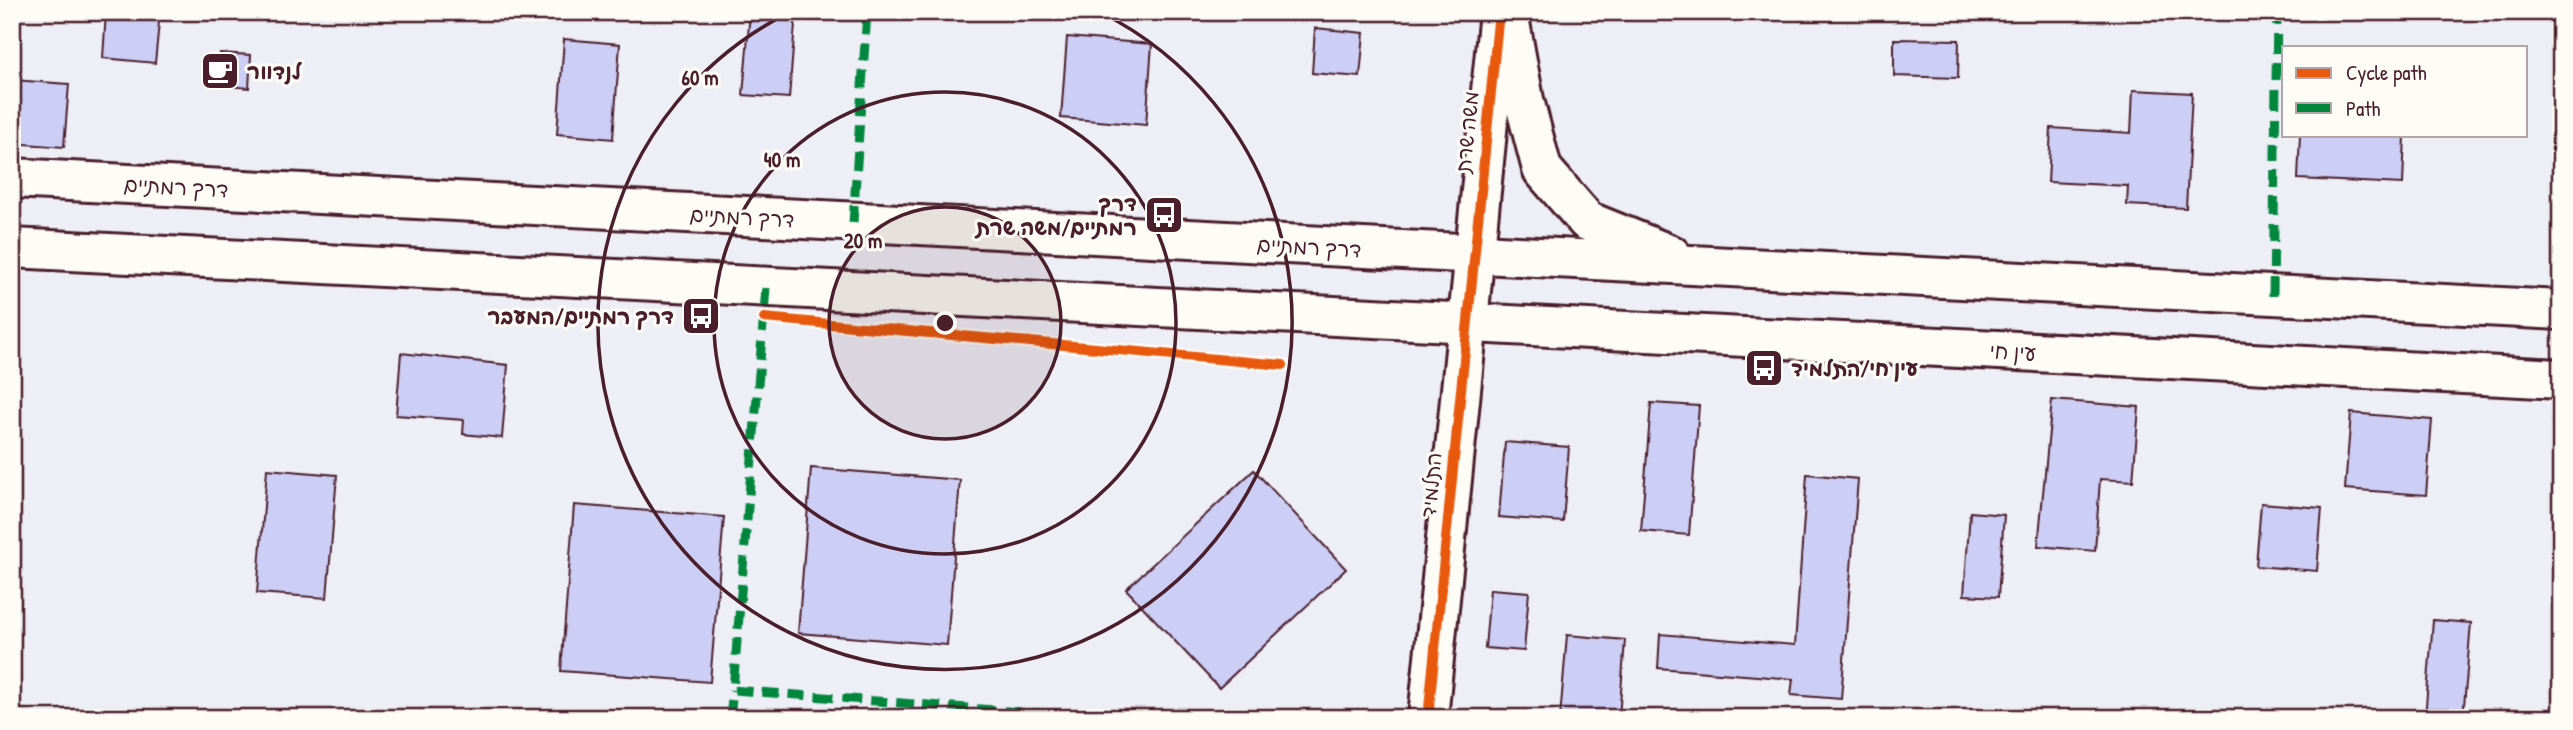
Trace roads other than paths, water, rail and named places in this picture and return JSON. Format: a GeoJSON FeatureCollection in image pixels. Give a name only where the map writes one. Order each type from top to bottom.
{"type":"FeatureCollection","features":[{"type":"Feature","properties":{"kind":"main road","name":"משה שרת"},"geometry":{"type":"LineString","coordinates":[[1473,256],[1499,12]]}},
{"type":"Feature","properties":{"kind":"main road"},"geometry":{"type":"LineString","coordinates":[[1508,12],[1524,100],[1542,169],[1587,221],[1698,267]]}},
{"type":"Feature","properties":{"kind":"main road","name":"דרך רמתיים"},"geometry":{"type":"LineString","coordinates":[[12,178],[1473,256]]}},
{"type":"Feature","properties":{"kind":"main road"},"geometry":{"type":"LineString","coordinates":[[12,248],[1466,324]]}},
{"type":"Feature","properties":{"kind":"main road"},"geometry":{"type":"LineString","coordinates":[[1473,256],[2561,310]]}},
{"type":"Feature","properties":{"kind":"main road","name":"התלמיד"},"geometry":{"type":"LineString","coordinates":[[1429,718],[1473,256]]}},
{"type":"Feature","properties":{"kind":"main road","name":"עין חי"},"geometry":{"type":"LineString","coordinates":[[1466,324],[2561,379]]}},
{"type":"Feature","properties":{"kind":"place","name":"לנדוור"},"geometry":{"type":"Point","coordinates":[220,71]}},
{"type":"Feature","properties":{"kind":"place","name":"דרך רמתיים/משה שרת"},"geometry":{"type":"Point","coordinates":[1164,215]}},
{"type":"Feature","properties":{"kind":"place","name":"דרך רמתיים/המעבר"},"geometry":{"type":"Point","coordinates":[701,316]}},
{"type":"Feature","properties":{"kind":"place","name":"עין חי/התלמיד"},"geometry":{"type":"Point","coordinates":[1764,368]}}]}
